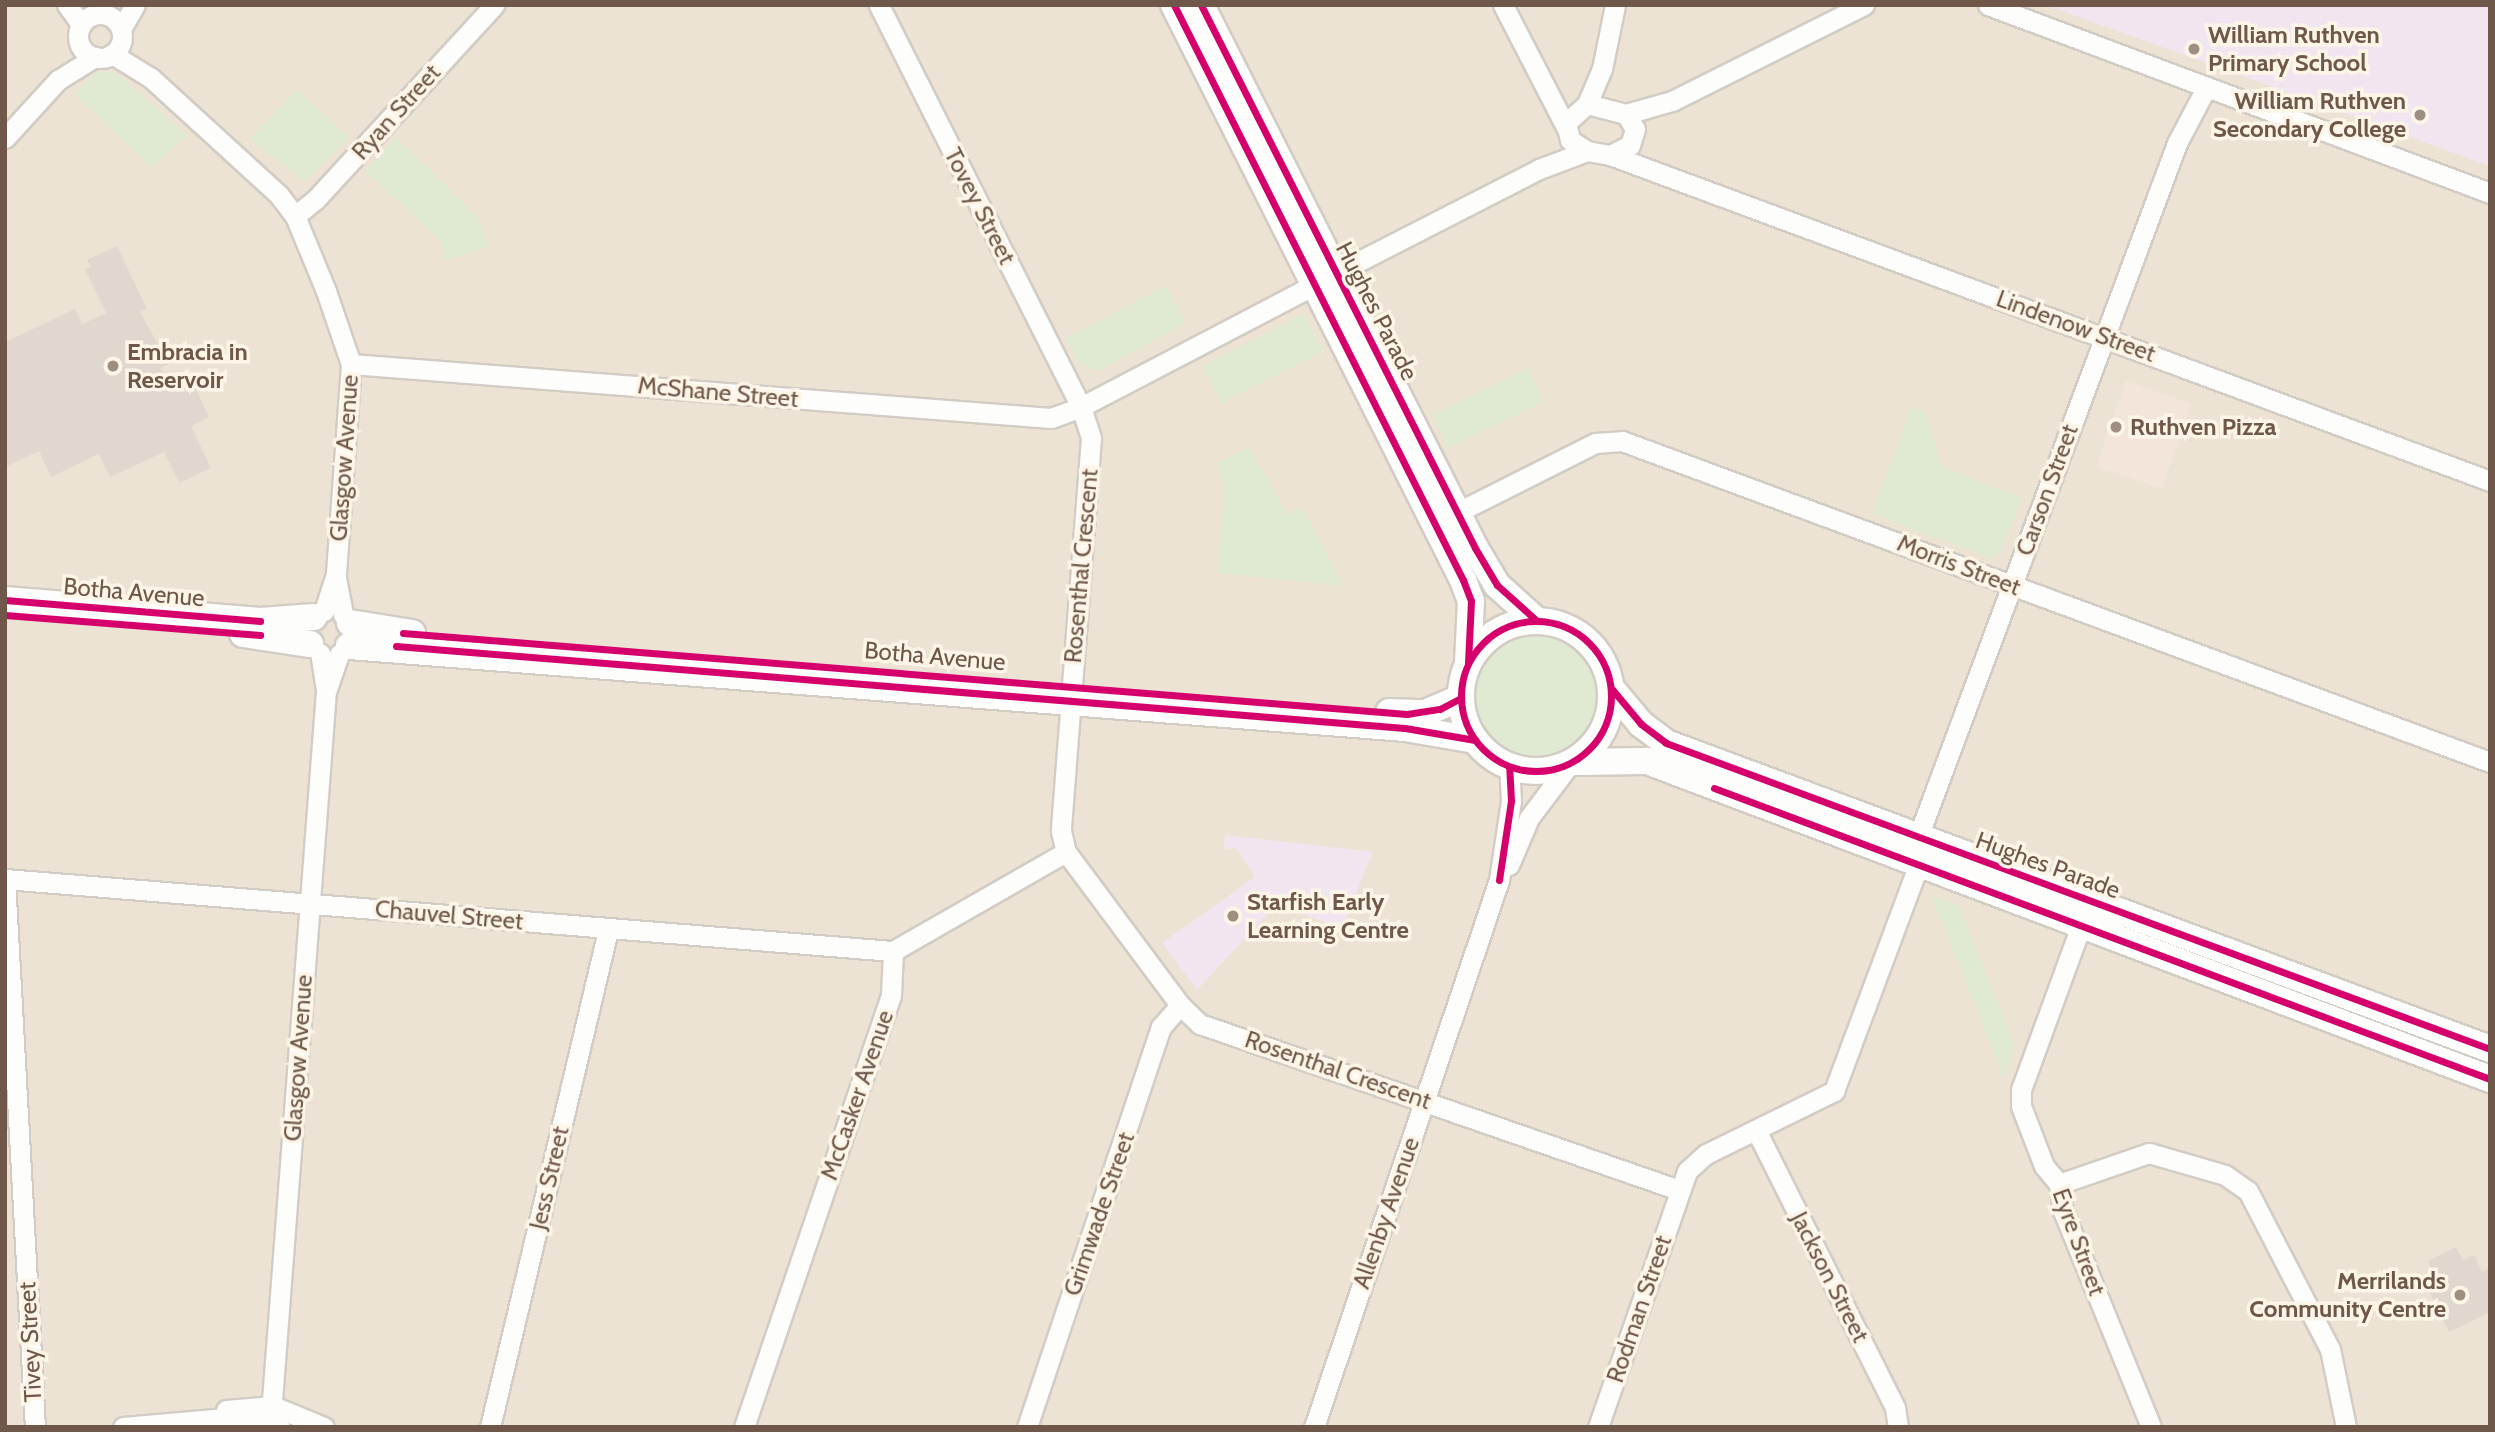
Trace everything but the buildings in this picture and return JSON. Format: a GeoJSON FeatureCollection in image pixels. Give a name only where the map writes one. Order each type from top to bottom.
{"type":"FeatureCollection","features":[{"type":"Feature","properties":{"kind":"street"},"geometry":{"type":"LineString","coordinates":[[67,5],[93,17],[112,45]]}},
{"type":"Feature","properties":{"kind":"street"},"geometry":{"type":"LineString","coordinates":[[58,80],[112,45],[135,5]]}},
{"type":"Feature","properties":{"kind":"street","name":"Ryan Street"},"geometry":{"type":"LineString","coordinates":[[295,215],[315,200],[494,5]]}},
{"type":"Feature","properties":{"kind":"street","name":"Tovey Street"},"geometry":{"type":"LineString","coordinates":[[879,5],[1082,407]]}},
{"type":"Feature","properties":{"kind":"street","name":"Hughes Parade"},"geometry":{"type":"LineString","coordinates":[[1174,5],[1264,156]]}},
{"type":"Feature","properties":{"kind":"street","name":"Hughes Parade"},"geometry":{"type":"LineString","coordinates":[[1201,5],[1264,156],[1446,518],[1471,601],[1468,663]]}},
{"type":"Feature","properties":{"kind":"street"},"geometry":{"type":"LineString","coordinates":[[1503,5],[1567,132],[1587,151]]}},
{"type":"Feature","properties":{"kind":"street"},"geometry":{"type":"LineString","coordinates":[[1539,169],[1567,132],[1602,69],[1615,5]]}},
{"type":"Feature","properties":{"kind":"street"},"geometry":{"type":"LineString","coordinates":[[1082,407],[1539,169],[1587,151],[1610,155],[1672,102],[1864,5]]}},
{"type":"Feature","properties":{"kind":"street"},"geometry":{"type":"LineString","coordinates":[[1988,5],[2490,193]]}},
{"type":"Feature","properties":{"kind":"street"},"geometry":{"type":"LineString","coordinates":[[93,17],[112,45]]}},
{"type":"Feature","properties":{"kind":"street"},"geometry":{"type":"LineString","coordinates":[[5,138],[58,80],[93,17]]}},
{"type":"Feature","properties":{"kind":"street","name":"Glasgow Avenue"},"geometry":{"type":"LineString","coordinates":[[112,45],[151,78],[295,215],[351,364],[309,903],[274,1421]]}},
{"type":"Feature","properties":{"kind":"street"},"geometry":{"type":"LineString","coordinates":[[1602,69],[1634,137],[1661,172]]}},
{"type":"Feature","properties":{"kind":"street"},"geometry":{"type":"LineString","coordinates":[[1544,85],[1583,106],[1620,111],[1672,102]]}},
{"type":"Feature","properties":{"kind":"street","name":"Carson Street"},"geometry":{"type":"LineString","coordinates":[[1918,836],[2199,85]]}},
{"type":"Feature","properties":{"kind":"street","name":"Lindenow Street"},"geometry":{"type":"LineString","coordinates":[[1610,155],[2490,481]]}},
{"type":"Feature","properties":{"kind":"street","name":"McShane Street"},"geometry":{"type":"LineString","coordinates":[[351,364],[1051,418],[1082,407]]}},
{"type":"Feature","properties":{"kind":"street","name":"Rosenthal Crescent"},"geometry":{"type":"LineString","coordinates":[[1082,407],[1091,438],[1061,831],[1066,852],[1180,1005],[1200,1024],[1681,1186]]}},
{"type":"Feature","properties":{"kind":"street","name":"Morris Street"},"geometry":{"type":"LineString","coordinates":[[1446,518],[1611,439],[2490,762]]}},
{"type":"Feature","properties":{"kind":"street","name":"Hughes Parade"},"geometry":{"type":"LineString","coordinates":[[1446,518],[1497,585],[1537,621]]}},
{"type":"Feature","properties":{"kind":"street","name":"Botha Avenue"},"geometry":{"type":"LineString","coordinates":[[5,600],[133,618]]}},
{"type":"Feature","properties":{"kind":"street","name":"Botha Avenue"},"geometry":{"type":"LineString","coordinates":[[5,615],[133,618],[331,633],[403,633],[596,655],[1275,711],[1406,714],[1440,709],[1461,698]]}},
{"type":"Feature","properties":{"kind":"street"},"geometry":{"type":"LineString","coordinates":[[1537,621],[1555,623],[1587,640],[1599,654],[1611,688],[1604,731],[1572,763],[1529,772],[1509,767],[1475,740],[1461,698],[1468,663],[1497,632],[1537,621]]}},
{"type":"Feature","properties":{"kind":"street","name":"Hughes Parade"},"geometry":{"type":"LineString","coordinates":[[1572,763],[1647,761],[1919,864],[2085,914],[2483,1046],[2478,1075],[2085,914],[1918,836],[1666,743],[1641,724],[1611,688]]}},
{"type":"Feature","properties":{"kind":"street","name":"Botha Avenue"},"geometry":{"type":"LineString","coordinates":[[1275,711],[1475,740]]}},
{"type":"Feature","properties":{"kind":"street","name":"Allenby Avenue"},"geometry":{"type":"LineString","coordinates":[[1314,1427],[1499,880],[1529,818],[1572,763]]}},
{"type":"Feature","properties":{"kind":"street","name":"Allenby Avenue"},"geometry":{"type":"LineString","coordinates":[[1499,880],[1510,810],[1509,767]]}},
{"type":"Feature","properties":{"kind":"street"},"geometry":{"type":"LineString","coordinates":[[1510,810],[1529,818]]}},
{"type":"Feature","properties":{"kind":"street"},"geometry":{"type":"LineString","coordinates":[[1681,1186],[1699,1159],[1834,1091],[1919,864],[1918,836]]}},
{"type":"Feature","properties":{"kind":"street"},"geometry":{"type":"LineString","coordinates":[[893,951],[1066,852]]}},
{"type":"Feature","properties":{"kind":"street","name":"Chauvel Street"},"geometry":{"type":"LineString","coordinates":[[5,879],[608,930],[893,951]]}},
{"type":"Feature","properties":{"kind":"street","name":"Tivey Street"},"geometry":{"type":"LineString","coordinates":[[5,879],[35,1427]]}},
{"type":"Feature","properties":{"kind":"street","name":"Eyre Street"},"geometry":{"type":"LineString","coordinates":[[2085,914],[2020,1099],[2044,1166],[2059,1184],[2063,1211],[2151,1427]]}},
{"type":"Feature","properties":{"kind":"street","name":"Jess Street"},"geometry":{"type":"LineString","coordinates":[[490,1427],[608,930]]}},
{"type":"Feature","properties":{"kind":"street","name":"McCasker Avenue"},"geometry":{"type":"LineString","coordinates":[[744,1427],[891,995],[893,951]]}},
{"type":"Feature","properties":{"kind":"street","name":"Grimwade Street"},"geometry":{"type":"LineString","coordinates":[[1027,1427],[1161,1027],[1180,1005]]}},
{"type":"Feature","properties":{"kind":"street","name":"Jackson Street"},"geometry":{"type":"LineString","coordinates":[[1756,1130],[1895,1408],[1898,1427]]}},
{"type":"Feature","properties":{"kind":"street"},"geometry":{"type":"LineString","coordinates":[[2059,1184],[2149,1153],[2225,1175],[2248,1191],[2330,1349],[2346,1427]]}},
{"type":"Feature","properties":{"kind":"street","name":"Rodman Street"},"geometry":{"type":"LineString","coordinates":[[1598,1427],[1681,1186]]}},
{"type":"Feature","properties":{"kind":"street"},"geometry":{"type":"LineString","coordinates":[[123,1427],[198,1417],[238,1417],[324,1427]]}},
{"type":"Feature","properties":{"kind":"shaded area"},"geometry":{"type":"Polygon","coordinates":[[[5,5],[2490,5],[2490,1427],[5,1427],[5,5]]]}},
{"type":"Feature","properties":{"kind":"shaded area","name":"William Ruthven Secondary College"},"geometry":{"type":"Polygon","coordinates":[[[2046,5],[2490,5],[2490,166],[2212,65],[2046,5]]]}},
{"type":"Feature","properties":{"kind":"shaded area"},"geometry":{"type":"Polygon","coordinates":[[[2126,381],[2191,403],[2162,489],[2097,466],[2126,381]]]}},
{"type":"Feature","properties":{"kind":"shaded area","name":"Starfish Early Learning Centre"},"geometry":{"type":"Polygon","coordinates":[[[1225,835],[1373,852],[1342,928],[1276,905],[1197,990],[1162,943],[1255,877],[1236,848],[1224,849],[1225,835]]]}},
{"type":"Feature","properties":{"kind":"green space"},"geometry":{"type":"Polygon","coordinates":[[[114,71],[187,135],[152,168],[74,94],[96,72],[114,71]]]}},
{"type":"Feature","properties":{"kind":"green space"},"geometry":{"type":"Polygon","coordinates":[[[297,90],[349,137],[305,182],[249,139],[297,90]]]}},
{"type":"Feature","properties":{"kind":"green space"},"geometry":{"type":"Polygon","coordinates":[[[396,137],[476,215],[490,247],[445,260],[441,241],[365,171],[396,137]]]}},
{"type":"Feature","properties":{"kind":"green space"},"geometry":{"type":"Polygon","coordinates":[[[1166,286],[1186,323],[1098,371],[1078,361],[1065,338],[1166,286]]]}},
{"type":"Feature","properties":{"kind":"green space"},"geometry":{"type":"Polygon","coordinates":[[[1304,314],[1323,351],[1221,403],[1202,366],[1304,314]]]}},
{"type":"Feature","properties":{"kind":"green space"},"geometry":{"type":"Polygon","coordinates":[[[1528,368],[1544,401],[1448,448],[1432,415],[1528,368]]]}},
{"type":"Feature","properties":{"kind":"green space"},"geometry":{"type":"Polygon","coordinates":[[[1911,407],[1925,412],[1942,467],[2022,498],[2001,552],[1991,558],[1872,514],[1911,407]]]}},
{"type":"Feature","properties":{"kind":"green space"},"geometry":{"type":"Polygon","coordinates":[[[1249,447],[1288,515],[1302,507],[1344,586],[1218,573],[1224,484],[1216,464],[1249,447]]]}},
{"type":"Feature","properties":{"kind":"green space"},"geometry":{"type":"Polygon","coordinates":[[[1536,626],[1563,632],[1585,647],[1600,669],[1606,696],[1600,723],[1585,745],[1563,760],[1536,766],[1509,760],[1487,745],[1472,723],[1466,696],[1472,669],[1487,647],[1509,632],[1536,626]]]}},
{"type":"Feature","properties":{"kind":"green space"},"geometry":{"type":"Polygon","coordinates":[[[1931,895],[1959,906],[2015,1045],[2004,1079],[1931,895]]]}},
{"type":"Feature","properties":{"kind":"cycle path"},"geometry":{"type":"LineString","coordinates":[[1174,5],[1463,580],[1471,601],[1468,662]]}},
{"type":"Feature","properties":{"kind":"cycle path"},"geometry":{"type":"LineString","coordinates":[[1201,5],[1475,548],[1497,585],[1537,621]]}},
{"type":"Feature","properties":{"kind":"cycle path"},"geometry":{"type":"LineString","coordinates":[[5,600],[260,621]]}},
{"type":"Feature","properties":{"kind":"cycle path"},"geometry":{"type":"LineString","coordinates":[[5,615],[260,635]]}},
{"type":"Feature","properties":{"kind":"cycle path"},"geometry":{"type":"LineString","coordinates":[[1536,621],[1565,627],[1578,633],[1589,643],[1599,654],[1605,667],[1611,696],[1605,725],[1599,738],[1589,749],[1578,759],[1565,765],[1536,771],[1507,765],[1494,759],[1483,749],[1473,738],[1467,725],[1461,696],[1467,667],[1473,654],[1483,643],[1494,633],[1507,627],[1536,621]]}},
{"type":"Feature","properties":{"kind":"cycle path"},"geometry":{"type":"LineString","coordinates":[[403,633],[1407,714],[1440,709],[1461,698]]}},
{"type":"Feature","properties":{"kind":"cycle path"},"geometry":{"type":"LineString","coordinates":[[396,646],[1405,728],[1475,740]]}},
{"type":"Feature","properties":{"kind":"cycle path"},"geometry":{"type":"LineString","coordinates":[[1611,688],[1641,724],[1666,743],[2490,1049]]}},
{"type":"Feature","properties":{"kind":"cycle path"},"geometry":{"type":"LineString","coordinates":[[1499,880],[1511,801],[1509,767]]}},
{"type":"Feature","properties":{"kind":"cycle path"},"geometry":{"type":"LineString","coordinates":[[1714,788],[2490,1079]]}},
{"type":"Feature","properties":{"kind":"place","name":"William Ruthven Primary School"},"geometry":{"type":"Point","coordinates":[2194,49]}},
{"type":"Feature","properties":{"kind":"place","name":"William Ruthven Secondary College"},"geometry":{"type":"Point","coordinates":[2420,115]}},
{"type":"Feature","properties":{"kind":"place","name":"Embracia in Reservoir"},"geometry":{"type":"Point","coordinates":[113,366]}},
{"type":"Feature","properties":{"kind":"place","name":"Ruthven Pizza"},"geometry":{"type":"Point","coordinates":[2116,427]}},
{"type":"Feature","properties":{"kind":"place","name":"Starfish Early Learning Centre"},"geometry":{"type":"Point","coordinates":[1233,916]}},
{"type":"Feature","properties":{"kind":"place","name":"Merrilands Community Centre"},"geometry":{"type":"Point","coordinates":[2460,1295]}}]}
